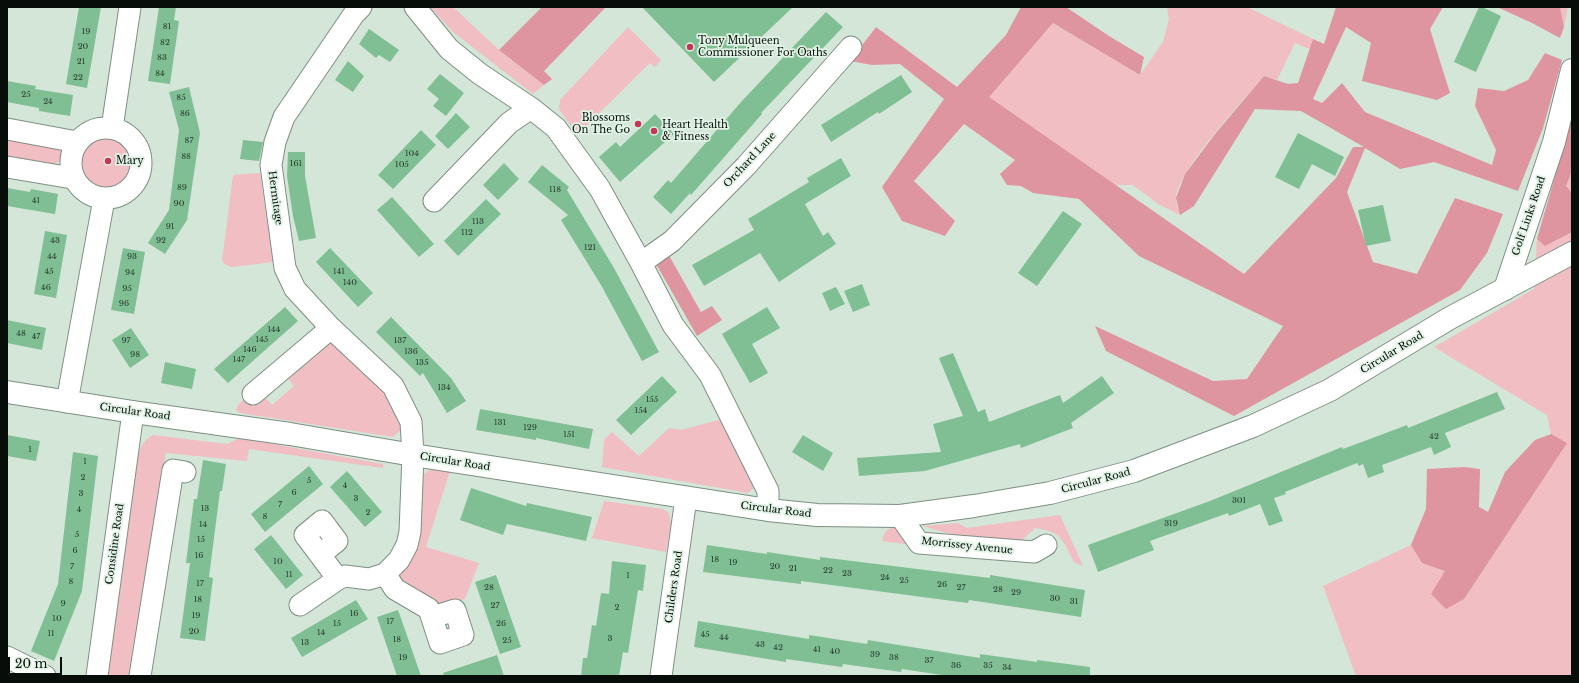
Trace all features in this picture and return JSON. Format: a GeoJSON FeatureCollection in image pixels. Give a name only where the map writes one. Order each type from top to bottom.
{"type":"FeatureCollection","features":[{"type":"Feature","properties":{"kind":"main road","name":"Golf Links Road"},"geometry":{"type":"LineString","coordinates":[[1505,288],[1554,142],[1572,70]]}},
{"type":"Feature","properties":{"kind":"main road"},"geometry":{"type":"LineString","coordinates":[[1505,288],[1572,253]]}},
{"type":"Feature","properties":{"kind":"main road","name":"Circular Road"},"geometry":{"type":"LineString","coordinates":[[7,392],[133,412],[290,434],[413,455],[768,510],[818,515],[900,516],[974,506],[1050,493],[1134,471],[1246,429],[1330,390],[1450,318],[1505,288]]}},
{"type":"Feature","properties":{"kind":"street"},"geometry":{"type":"LineString","coordinates":[[112,128],[130,7]]}},
{"type":"Feature","properties":{"kind":"street","name":"Hermitage"},"geometry":{"type":"LineString","coordinates":[[361,7],[354,14],[284,117],[275,142],[271,165],[285,268],[295,289],[331,328],[393,386],[411,422],[413,455],[410,532],[407,546],[399,560],[385,574]]}},
{"type":"Feature","properties":{"kind":"street"},"geometry":{"type":"LineString","coordinates":[[415,7],[449,49],[480,74],[531,108],[556,128],[600,189],[673,325],[710,375],[768,490],[768,510]]}},
{"type":"Feature","properties":{"kind":"street","name":"Orchard Lane"},"geometry":{"type":"LineString","coordinates":[[641,263],[672,241],[746,166],[851,47]]}},
{"type":"Feature","properties":{"kind":"street"},"geometry":{"type":"LineString","coordinates":[[434,201],[509,123],[531,108]]}},
{"type":"Feature","properties":{"kind":"street"},"geometry":{"type":"LineString","coordinates":[[112,128],[126,133],[137,144],[143,167],[139,177],[122,195],[104,199],[90,195],[80,188],[72,178],[70,163],[72,151],[77,142],[94,129],[112,128]]}},
{"type":"Feature","properties":{"kind":"street"},"geometry":{"type":"LineString","coordinates":[[7,129],[77,142]]}},
{"type":"Feature","properties":{"kind":"street"},"geometry":{"type":"LineString","coordinates":[[7,167],[72,178]]}},
{"type":"Feature","properties":{"kind":"street"},"geometry":{"type":"LineString","coordinates":[[67,402],[104,199]]}},
{"type":"Feature","properties":{"kind":"street"},"geometry":{"type":"LineString","coordinates":[[253,394],[331,328]]}},
{"type":"Feature","properties":{"kind":"street","name":"Considine Road"},"geometry":{"type":"LineString","coordinates":[[97,676],[133,412]]}},
{"type":"Feature","properties":{"kind":"street"},"geometry":{"type":"LineString","coordinates":[[140,676],[173,470],[185,472]]}},
{"type":"Feature","properties":{"kind":"street","name":"Childers Road"},"geometry":{"type":"LineString","coordinates":[[661,676],[686,498]]}},
{"type":"Feature","properties":{"kind":"street","name":"Morrissey Avenue"},"geometry":{"type":"LineString","coordinates":[[900,516],[919,543],[1034,552],[1046,546]]}},
{"type":"Feature","properties":{"kind":"street"},"geometry":{"type":"LineString","coordinates":[[320,555],[338,579]]}},
{"type":"Feature","properties":{"kind":"street"},"geometry":{"type":"LineString","coordinates":[[300,605],[338,579],[345,576],[369,579],[385,574],[395,589],[429,609],[433,617]]}},
{"type":"Feature","properties":{"kind":"street"},"geometry":{"type":"LineString","coordinates":[[7,657],[46,676]]}},
{"type":"Feature","properties":{"kind":"shaded area"},"geometry":{"type":"Polygon","coordinates":[[[430,7],[453,7],[499,50],[544,85],[533,94],[453,32],[430,7]]]}},
{"type":"Feature","properties":{"kind":"shaded area"},"geometry":{"type":"Polygon","coordinates":[[[542,7],[606,7],[544,71],[552,79],[544,85],[499,50],[542,7]]]}},
{"type":"Feature","properties":{"kind":"shaded area"},"geometry":{"type":"Polygon","coordinates":[[[1021,7],[1066,7],[1109,36],[1144,57],[1140,75],[1053,23],[989,97],[1244,274],[1336,178],[1353,147],[1364,147],[1301,111],[1255,109],[1194,206],[1180,215],[1176,198],[1185,174],[1215,134],[1264,76],[1288,84],[1298,83],[1313,39],[1324,44],[1336,7],[1443,7],[1430,29],[1450,93],[1437,100],[1362,81],[1371,43],[1346,27],[1313,99],[1322,103],[1342,83],[1365,112],[1492,165],[1496,150],[1475,106],[1478,88],[1504,91],[1528,80],[1545,53],[1562,60],[1543,128],[1518,191],[1434,162],[1400,169],[1365,148],[1347,192],[1373,262],[1417,274],[1455,198],[1503,214],[1487,253],[1460,290],[1234,416],[1106,351],[1095,326],[1213,381],[1247,379],[1283,326],[1139,256],[1079,199],[1033,193],[1021,186],[1007,185],[1000,174],[1015,160],[964,124],[914,181],[955,221],[945,236],[902,221],[882,187],[944,99],[900,64],[872,65],[850,61],[876,27],[957,87],[1006,35],[1021,7]]]}},
{"type":"Feature","properties":{"kind":"shaded area"},"geometry":{"type":"Polygon","coordinates":[[[1167,7],[1247,7],[1313,39],[1310,49],[1295,43],[1277,80],[1264,76],[1200,152],[1180,184],[1176,199],[1180,215],[1158,204],[1133,185],[1115,185],[988,97],[1053,23],[1140,75],[1163,42],[1169,19],[1167,7]]]}},
{"type":"Feature","properties":{"kind":"shaded area"},"geometry":{"type":"Polygon","coordinates":[[[1497,7],[1560,7],[1564,27],[1560,38],[1532,23],[1497,7]]]}},
{"type":"Feature","properties":{"kind":"shaded area"},"geometry":{"type":"Polygon","coordinates":[[[1560,7],[1568,7],[1564,27],[1560,7]]]}},
{"type":"Feature","properties":{"kind":"shaded area"},"geometry":{"type":"Polygon","coordinates":[[[628,27],[661,60],[655,67],[650,63],[577,135],[559,109],[560,100],[628,27]]]}},
{"type":"Feature","properties":{"kind":"shaded area"},"geometry":{"type":"Polygon","coordinates":[[[1572,118],[1572,676],[1356,676],[1323,586],[1411,545],[1426,509],[1479,507],[1488,512],[1551,434],[1547,415],[1434,347],[1534,289],[1537,239],[1572,118]]]}},
{"type":"Feature","properties":{"kind":"shaded area"},"geometry":{"type":"Polygon","coordinates":[[[1572,118],[1572,171],[1566,186],[1572,193],[1572,232],[1545,246],[1537,239],[1572,118]]]}},
{"type":"Feature","properties":{"kind":"shaded area"},"geometry":{"type":"Polygon","coordinates":[[[107,134],[118,136],[127,142],[133,151],[135,162],[133,173],[127,182],[118,188],[107,190],[96,188],[87,182],[81,173],[79,162],[81,151],[87,142],[96,136],[107,134]]]}},
{"type":"Feature","properties":{"kind":"shaded area"},"geometry":{"type":"Polygon","coordinates":[[[7,136],[62,148],[60,161],[55,164],[7,157],[7,136]]]}},
{"type":"Feature","properties":{"kind":"shaded area"},"geometry":{"type":"Polygon","coordinates":[[[260,173],[273,262],[232,267],[226,265],[222,261],[233,175],[260,173]]]}},
{"type":"Feature","properties":{"kind":"shaded area"},"geometry":{"type":"Polygon","coordinates":[[[667,252],[701,312],[712,306],[722,320],[697,336],[655,262],[667,252]]]}},
{"type":"Feature","properties":{"kind":"shaded area"},"geometry":{"type":"Polygon","coordinates":[[[333,340],[389,396],[401,423],[400,431],[393,437],[240,413],[236,410],[238,405],[244,399],[252,405],[263,395],[272,405],[294,386],[286,376],[333,340]]]}},
{"type":"Feature","properties":{"kind":"shaded area"},"geometry":{"type":"Polygon","coordinates":[[[722,419],[754,488],[748,493],[602,467],[604,440],[612,432],[639,456],[669,428],[681,430],[722,419]]]}},
{"type":"Feature","properties":{"kind":"shaded area"},"geometry":{"type":"Polygon","coordinates":[[[1551,434],[1567,443],[1464,599],[1446,609],[1431,594],[1445,571],[1422,563],[1411,545],[1426,509],[1427,469],[1464,467],[1480,469],[1479,507],[1488,512],[1505,472],[1535,440],[1551,434]]]}},
{"type":"Feature","properties":{"kind":"shaded area"},"geometry":{"type":"Polygon","coordinates":[[[153,435],[227,444],[240,438],[383,464],[383,468],[249,449],[247,461],[166,453],[132,676],[107,676],[135,467],[142,445],[153,435]]]}},
{"type":"Feature","properties":{"kind":"shaded area"},"geometry":{"type":"Polygon","coordinates":[[[439,468],[450,471],[426,547],[479,563],[465,599],[442,606],[405,586],[399,576],[421,479],[428,471],[439,468]]]}},
{"type":"Feature","properties":{"kind":"shaded area"},"geometry":{"type":"Polygon","coordinates":[[[604,501],[663,509],[669,513],[671,524],[666,552],[592,538],[604,501]]]}},
{"type":"Feature","properties":{"kind":"shaded area"},"geometry":{"type":"Polygon","coordinates":[[[1060,515],[1083,566],[1074,562],[1064,542],[1056,534],[1044,530],[1035,528],[1019,543],[971,538],[923,526],[958,523],[967,528],[1060,515]]]}},
{"type":"Feature","properties":{"kind":"shaded area"},"geometry":{"type":"Polygon","coordinates":[[[894,527],[898,530],[901,537],[912,545],[882,541],[886,532],[894,527]]]}},
{"type":"Feature","properties":{"kind":"building"},"geometry":{"type":"Polygon","coordinates":[[[79,7],[101,7],[87,88],[66,84],[79,7]]]}},
{"type":"Feature","properties":{"kind":"building"},"geometry":{"type":"Polygon","coordinates":[[[159,7],[176,7],[174,20],[179,21],[170,84],[148,81],[159,7]]]}},
{"type":"Feature","properties":{"kind":"building"},"geometry":{"type":"Polygon","coordinates":[[[642,7],[793,7],[714,82],[642,7]]]}},
{"type":"Feature","properties":{"kind":"building"},"geometry":{"type":"Polygon","coordinates":[[[1479,7],[1501,16],[1476,72],[1454,62],[1479,7]]]}},
{"type":"Feature","properties":{"kind":"building"},"geometry":{"type":"Polygon","coordinates":[[[826,12],[843,27],[761,113],[762,114],[691,195],[690,193],[671,214],[653,197],[668,180],[671,183],[741,102],[826,12]]]}},
{"type":"Feature","properties":{"kind":"building"},"geometry":{"type":"Polygon","coordinates":[[[369,29],[399,50],[390,62],[379,55],[376,58],[359,44],[369,29]]]}},
{"type":"Feature","properties":{"kind":"building"},"geometry":{"type":"Polygon","coordinates":[[[348,61],[364,76],[353,92],[335,80],[348,61]]]}},
{"type":"Feature","properties":{"kind":"building"},"geometry":{"type":"Polygon","coordinates":[[[440,74],[464,93],[446,116],[433,106],[439,99],[427,89],[440,74]]]}},
{"type":"Feature","properties":{"kind":"building"},"geometry":{"type":"Polygon","coordinates":[[[901,75],[912,92],[879,114],[878,112],[831,142],[821,125],[901,75]]]}},
{"type":"Feature","properties":{"kind":"building"},"geometry":{"type":"Polygon","coordinates":[[[7,81],[36,86],[35,89],[73,95],[70,116],[39,111],[39,108],[7,102],[7,81]]]}},
{"type":"Feature","properties":{"kind":"building"},"geometry":{"type":"Polygon","coordinates":[[[189,87],[200,133],[187,220],[165,254],[148,243],[169,210],[179,130],[169,92],[189,87]]]}},
{"type":"Feature","properties":{"kind":"building"},"geometry":{"type":"Polygon","coordinates":[[[456,113],[470,127],[448,149],[435,136],[456,113]]]}},
{"type":"Feature","properties":{"kind":"building"},"geometry":{"type":"Polygon","coordinates":[[[655,114],[674,134],[620,182],[599,157],[616,142],[620,147],[655,114]]]}},
{"type":"Feature","properties":{"kind":"building"},"geometry":{"type":"Polygon","coordinates":[[[421,130],[436,145],[393,189],[378,175],[421,130]]]}},
{"type":"Feature","properties":{"kind":"building"},"geometry":{"type":"Polygon","coordinates":[[[1298,133],[1344,157],[1335,176],[1312,164],[1299,189],[1275,177],[1298,133]]]}},
{"type":"Feature","properties":{"kind":"building"},"geometry":{"type":"Polygon","coordinates":[[[243,140],[263,142],[259,161],[240,159],[243,140]]]}},
{"type":"Feature","properties":{"kind":"building"},"geometry":{"type":"Polygon","coordinates":[[[288,152],[305,152],[305,176],[316,238],[299,241],[293,216],[287,176],[288,152]]]}},
{"type":"Feature","properties":{"kind":"building"},"geometry":{"type":"Polygon","coordinates":[[[841,158],[851,176],[805,204],[823,236],[828,232],[836,244],[779,282],[760,253],[704,286],[692,265],[754,230],[748,219],[809,182],[807,178],[841,158]]]}},
{"type":"Feature","properties":{"kind":"building"},"geometry":{"type":"Polygon","coordinates":[[[504,163],[519,179],[498,200],[483,185],[504,163]]]}},
{"type":"Feature","properties":{"kind":"building"},"geometry":{"type":"Polygon","coordinates":[[[542,165],[569,187],[567,190],[614,268],[659,352],[642,361],[601,285],[561,220],[568,215],[528,182],[542,165]]]}},
{"type":"Feature","properties":{"kind":"building"},"geometry":{"type":"Polygon","coordinates":[[[7,188],[30,192],[31,189],[58,194],[55,214],[7,206],[7,188]]]}},
{"type":"Feature","properties":{"kind":"building"},"geometry":{"type":"Polygon","coordinates":[[[392,197],[434,244],[419,257],[377,210],[392,197]]]}},
{"type":"Feature","properties":{"kind":"building"},"geometry":{"type":"Polygon","coordinates":[[[486,199],[501,214],[458,256],[444,241],[486,199]]]}},
{"type":"Feature","properties":{"kind":"building"},"geometry":{"type":"Polygon","coordinates":[[[1383,205],[1391,241],[1366,246],[1358,210],[1383,205]]]}},
{"type":"Feature","properties":{"kind":"building"},"geometry":{"type":"Polygon","coordinates":[[[1063,211],[1082,224],[1037,286],[1018,273],[1063,211]]]}},
{"type":"Feature","properties":{"kind":"building"},"geometry":{"type":"Polygon","coordinates":[[[45,231],[67,235],[56,298],[34,294],[45,231]]]}},
{"type":"Feature","properties":{"kind":"building"},"geometry":{"type":"Polygon","coordinates":[[[123,248],[145,252],[134,314],[111,310],[123,248]]]}},
{"type":"Feature","properties":{"kind":"building"},"geometry":{"type":"Polygon","coordinates":[[[330,248],[373,293],[358,307],[316,262],[330,248]]]}},
{"type":"Feature","properties":{"kind":"building"},"geometry":{"type":"Polygon","coordinates":[[[862,284],[870,305],[853,312],[844,291],[862,284]]]}},
{"type":"Feature","properties":{"kind":"building"},"geometry":{"type":"Polygon","coordinates":[[[836,287],[845,304],[830,311],[822,293],[836,287]]]}},
{"type":"Feature","properties":{"kind":"building"},"geometry":{"type":"Polygon","coordinates":[[[285,307],[298,321],[228,383],[214,369],[285,307]]]}},
{"type":"Feature","properties":{"kind":"building"},"geometry":{"type":"Polygon","coordinates":[[[767,307],[780,328],[752,344],[768,373],[750,383],[722,334],[767,307]]]}},
{"type":"Feature","properties":{"kind":"building"},"geometry":{"type":"Polygon","coordinates":[[[391,317],[451,378],[466,401],[447,413],[423,373],[420,376],[376,332],[391,317]]]}},
{"type":"Feature","properties":{"kind":"building"},"geometry":{"type":"Polygon","coordinates":[[[7,320],[46,328],[42,350],[7,343],[7,320]]]}},
{"type":"Feature","properties":{"kind":"building"},"geometry":{"type":"Polygon","coordinates":[[[131,328],[149,355],[130,368],[112,340],[131,328]]]}},
{"type":"Feature","properties":{"kind":"building"},"geometry":{"type":"Polygon","coordinates":[[[953,353],[978,412],[985,409],[989,422],[1060,395],[1063,403],[1102,376],[1114,393],[1071,423],[1073,428],[1021,448],[1020,444],[925,471],[859,476],[857,458],[941,452],[933,424],[963,416],[939,358],[953,353]]]}},
{"type":"Feature","properties":{"kind":"building"},"geometry":{"type":"Polygon","coordinates":[[[165,362],[196,369],[192,389],[161,383],[165,362]]]}},
{"type":"Feature","properties":{"kind":"building"},"geometry":{"type":"Polygon","coordinates":[[[662,376],[677,392],[631,435],[616,420],[662,376]]]}},
{"type":"Feature","properties":{"kind":"building"},"geometry":{"type":"Polygon","coordinates":[[[1497,392],[1505,409],[1445,433],[1451,447],[1434,455],[1431,447],[1382,465],[1384,472],[1368,478],[1363,464],[1359,466],[1357,463],[1285,492],[1286,494],[1274,498],[1283,521],[1269,526],[1260,504],[1229,516],[1228,513],[1150,541],[1154,550],[1098,572],[1088,545],[1210,501],[1342,447],[1343,449],[1407,425],[1408,428],[1497,392]]]}},
{"type":"Feature","properties":{"kind":"building"},"geometry":{"type":"Polygon","coordinates":[[[480,409],[593,429],[589,449],[536,438],[536,440],[476,430],[480,409]]]}},
{"type":"Feature","properties":{"kind":"building"},"geometry":{"type":"Polygon","coordinates":[[[7,435],[40,441],[36,461],[7,456],[7,435]]]}},
{"type":"Feature","properties":{"kind":"building"},"geometry":{"type":"Polygon","coordinates":[[[803,435],[833,453],[823,471],[792,452],[803,435]]]}},
{"type":"Feature","properties":{"kind":"building"},"geometry":{"type":"Polygon","coordinates":[[[73,452],[98,456],[82,591],[54,661],[31,651],[58,584],[73,452]]]}},
{"type":"Feature","properties":{"kind":"building"},"geometry":{"type":"Polygon","coordinates":[[[203,460],[226,464],[222,491],[220,491],[209,577],[213,578],[205,641],[180,638],[190,563],[186,563],[194,499],[197,499],[203,460]]]}},
{"type":"Feature","properties":{"kind":"building"},"geometry":{"type":"Polygon","coordinates":[[[309,466],[323,484],[265,532],[251,514],[309,466]]]}},
{"type":"Feature","properties":{"kind":"building"},"geometry":{"type":"Polygon","coordinates":[[[347,471],[382,512],[365,527],[330,487],[347,471]]]}},
{"type":"Feature","properties":{"kind":"building"},"geometry":{"type":"Polygon","coordinates":[[[471,488],[526,506],[527,503],[592,517],[586,541],[507,524],[503,535],[460,520],[471,488]]]}},
{"type":"Feature","properties":{"kind":"building"},"geometry":{"type":"Polygon","coordinates":[[[271,535],[303,575],[286,589],[254,549],[271,535]]]}},
{"type":"Feature","properties":{"kind":"building"},"geometry":{"type":"Polygon","coordinates":[[[707,545],[820,560],[820,557],[990,578],[990,575],[1085,590],[1081,617],[969,600],[968,603],[801,581],[801,584],[703,572],[707,545]]]}},
{"type":"Feature","properties":{"kind":"building"},"geometry":{"type":"Polygon","coordinates":[[[612,561],[646,565],[643,591],[638,590],[628,653],[623,652],[619,676],[581,676],[583,658],[587,658],[592,625],[596,626],[601,593],[609,594],[612,561]]]}},
{"type":"Feature","properties":{"kind":"building"},"geometry":{"type":"Polygon","coordinates":[[[496,575],[521,647],[500,654],[475,582],[496,575]]]}},
{"type":"Feature","properties":{"kind":"building"},"geometry":{"type":"Polygon","coordinates":[[[356,600],[368,619],[302,657],[291,638],[356,600]]]}},
{"type":"Feature","properties":{"kind":"building"},"geometry":{"type":"Polygon","coordinates":[[[398,610],[421,676],[397,676],[377,617],[398,610]]]}},
{"type":"Feature","properties":{"kind":"building"},"geometry":{"type":"Polygon","coordinates":[[[698,621],[809,639],[809,635],[867,644],[868,640],[980,658],[980,654],[1037,662],[1037,660],[1090,667],[1090,676],[948,676],[902,669],[901,672],[843,664],[842,667],[786,659],[786,662],[694,647],[698,621]]]}},
{"type":"Feature","properties":{"kind":"building"},"geometry":{"type":"Polygon","coordinates":[[[497,655],[504,676],[444,676],[443,673],[497,655]]]}},
{"type":"Feature","properties":{"kind":"place","name":"Tony Mulqueen Commissioner For Oaths"},"geometry":{"type":"Point","coordinates":[690,47]}},
{"type":"Feature","properties":{"kind":"place","name":"Blossoms On The Go"},"geometry":{"type":"Point","coordinates":[638,124]}},
{"type":"Feature","properties":{"kind":"place","name":"Heart Health & Fitness"},"geometry":{"type":"Point","coordinates":[654,131]}},
{"type":"Feature","properties":{"kind":"place","name":"Mary"},"geometry":{"type":"Point","coordinates":[108,161]}}]}
